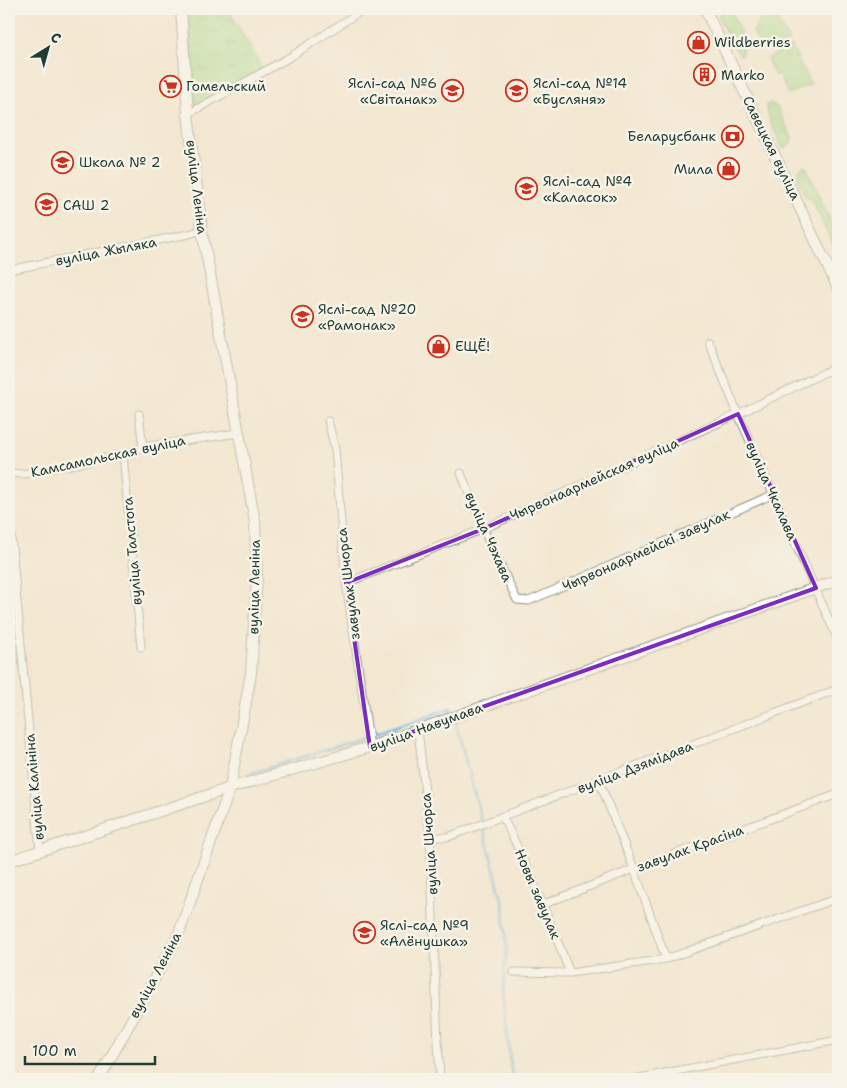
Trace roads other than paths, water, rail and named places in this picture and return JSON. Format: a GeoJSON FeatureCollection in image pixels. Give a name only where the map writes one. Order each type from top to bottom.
{"type":"FeatureCollection","features":[{"type":"Feature","properties":{"kind":"street","name":"вуліца Леніна"},"geometry":{"type":"LineString","coordinates":[[99,1079],[178,936],[230,788],[251,674],[257,576],[255,522],[202,230],[188,114],[180,9]]}},
{"type":"Feature","properties":{"kind":"street"},"geometry":{"type":"LineString","coordinates":[[188,114],[290,57],[364,9]]}},
{"type":"Feature","properties":{"kind":"street","name":"Савецкая вуліца"},"geometry":{"type":"LineString","coordinates":[[705,9],[838,288]]}},
{"type":"Feature","properties":{"kind":"street","name":"вуліца Жыляка"},"geometry":{"type":"LineString","coordinates":[[9,270],[202,230]]}},
{"type":"Feature","properties":{"kind":"street","name":"вуліца Чкалава"},"geometry":{"type":"LineString","coordinates":[[708,341],[738,414],[838,640]]}},
{"type":"Feature","properties":{"kind":"street","name":"Чырвонаармейская вуліца"},"geometry":{"type":"LineString","coordinates":[[346,583],[483,529],[738,414],[838,366]]}},
{"type":"Feature","properties":{"kind":"street"},"geometry":{"type":"LineString","coordinates":[[139,414],[143,447]]}},
{"type":"Feature","properties":{"kind":"street","name":"завулак Шчорса"},"geometry":{"type":"LineString","coordinates":[[328,421],[334,449],[346,583],[370,747]]}},
{"type":"Feature","properties":{"kind":"street","name":"Камсамольская вуліца"},"geometry":{"type":"LineString","coordinates":[[9,473],[24,474],[123,455],[143,447],[238,433]]}},
{"type":"Feature","properties":{"kind":"street","name":"вуліца Талстога"},"geometry":{"type":"LineString","coordinates":[[123,455],[141,647]]}},
{"type":"Feature","properties":{"kind":"street","name":"вуліца Чэхава"},"geometry":{"type":"LineString","coordinates":[[462,472],[483,529],[517,600]]}},
{"type":"Feature","properties":{"kind":"street","name":"Чырвонаармейскі завулак"},"geometry":{"type":"LineString","coordinates":[[517,600],[529,601],[774,494]]}},
{"type":"Feature","properties":{"kind":"street","name":"вуліца Калініна"},"geometry":{"type":"LineString","coordinates":[[9,514],[40,851]]}},
{"type":"Feature","properties":{"kind":"street","name":"вуліца Навумава"},"geometry":{"type":"LineString","coordinates":[[9,861],[230,788],[370,747],[838,580]]}},
{"type":"Feature","properties":{"kind":"street","name":"вуліца Дзямідава"},"geometry":{"type":"LineString","coordinates":[[430,837],[448,837],[838,689]]}},
{"type":"Feature","properties":{"kind":"street","name":"вуліца Шчорса"},"geometry":{"type":"LineString","coordinates":[[418,730],[430,837],[440,1079]]}},
{"type":"Feature","properties":{"kind":"street"},"geometry":{"type":"LineString","coordinates":[[598,781],[634,868],[666,959]]}},
{"type":"Feature","properties":{"kind":"street","name":"завулак Красіна"},"geometry":{"type":"LineString","coordinates":[[544,904],[634,868],[838,794]]}},
{"type":"Feature","properties":{"kind":"street","name":"Новы завулак"},"geometry":{"type":"LineString","coordinates":[[502,816],[522,854],[544,904],[570,973]]}},
{"type":"Feature","properties":{"kind":"street"},"geometry":{"type":"LineString","coordinates":[[514,972],[570,973],[666,959],[838,898]]}},
{"type":"Feature","properties":{"kind":"street"},"geometry":{"type":"LineString","coordinates":[[634,1079],[838,1040]]}},
{"type":"Feature","properties":{"kind":"waterway"},"geometry":{"type":"LineString","coordinates":[[246,775],[451,708],[453,715]]}},
{"type":"Feature","properties":{"kind":"waterway"},"geometry":{"type":"LineString","coordinates":[[455,720],[503,903],[507,948],[503,993],[512,1079]]}},
{"type":"Feature","properties":{"kind":"place","name":"Wildberries"},"geometry":{"type":"Point","coordinates":[698,42]}},
{"type":"Feature","properties":{"kind":"place","name":"Marko"},"geometry":{"type":"Point","coordinates":[705,75]}},
{"type":"Feature","properties":{"kind":"place","name":"Гомельский"},"geometry":{"type":"Point","coordinates":[170,86]}},
{"type":"Feature","properties":{"kind":"place","name":"Яслі-сад №6 «Світанак»"},"geometry":{"type":"Point","coordinates":[453,91]}},
{"type":"Feature","properties":{"kind":"place","name":"Яслі-сад №14 «Бусляня»"},"geometry":{"type":"Point","coordinates":[517,91]}},
{"type":"Feature","properties":{"kind":"place","name":"Беларусбанк"},"geometry":{"type":"Point","coordinates":[732,136]}},
{"type":"Feature","properties":{"kind":"place","name":"Школа № 2"},"geometry":{"type":"Point","coordinates":[63,162]}},
{"type":"Feature","properties":{"kind":"place","name":"Мила"},"geometry":{"type":"Point","coordinates":[729,169]}},
{"type":"Feature","properties":{"kind":"place","name":"Яслі-сад №4 «Каласок»"},"geometry":{"type":"Point","coordinates":[527,189]}},
{"type":"Feature","properties":{"kind":"place","name":"САШ 2"},"geometry":{"type":"Point","coordinates":[47,205]}},
{"type":"Feature","properties":{"kind":"place","name":"Яслі-сад №20 «Рамонак»"},"geometry":{"type":"Point","coordinates":[302,317]}},
{"type":"Feature","properties":{"kind":"place","name":"ЕЩЁ!"},"geometry":{"type":"Point","coordinates":[439,346]}},
{"type":"Feature","properties":{"kind":"place","name":"Яслі-сад №9 «Алёнушка»"},"geometry":{"type":"Point","coordinates":[364,933]}}]}
